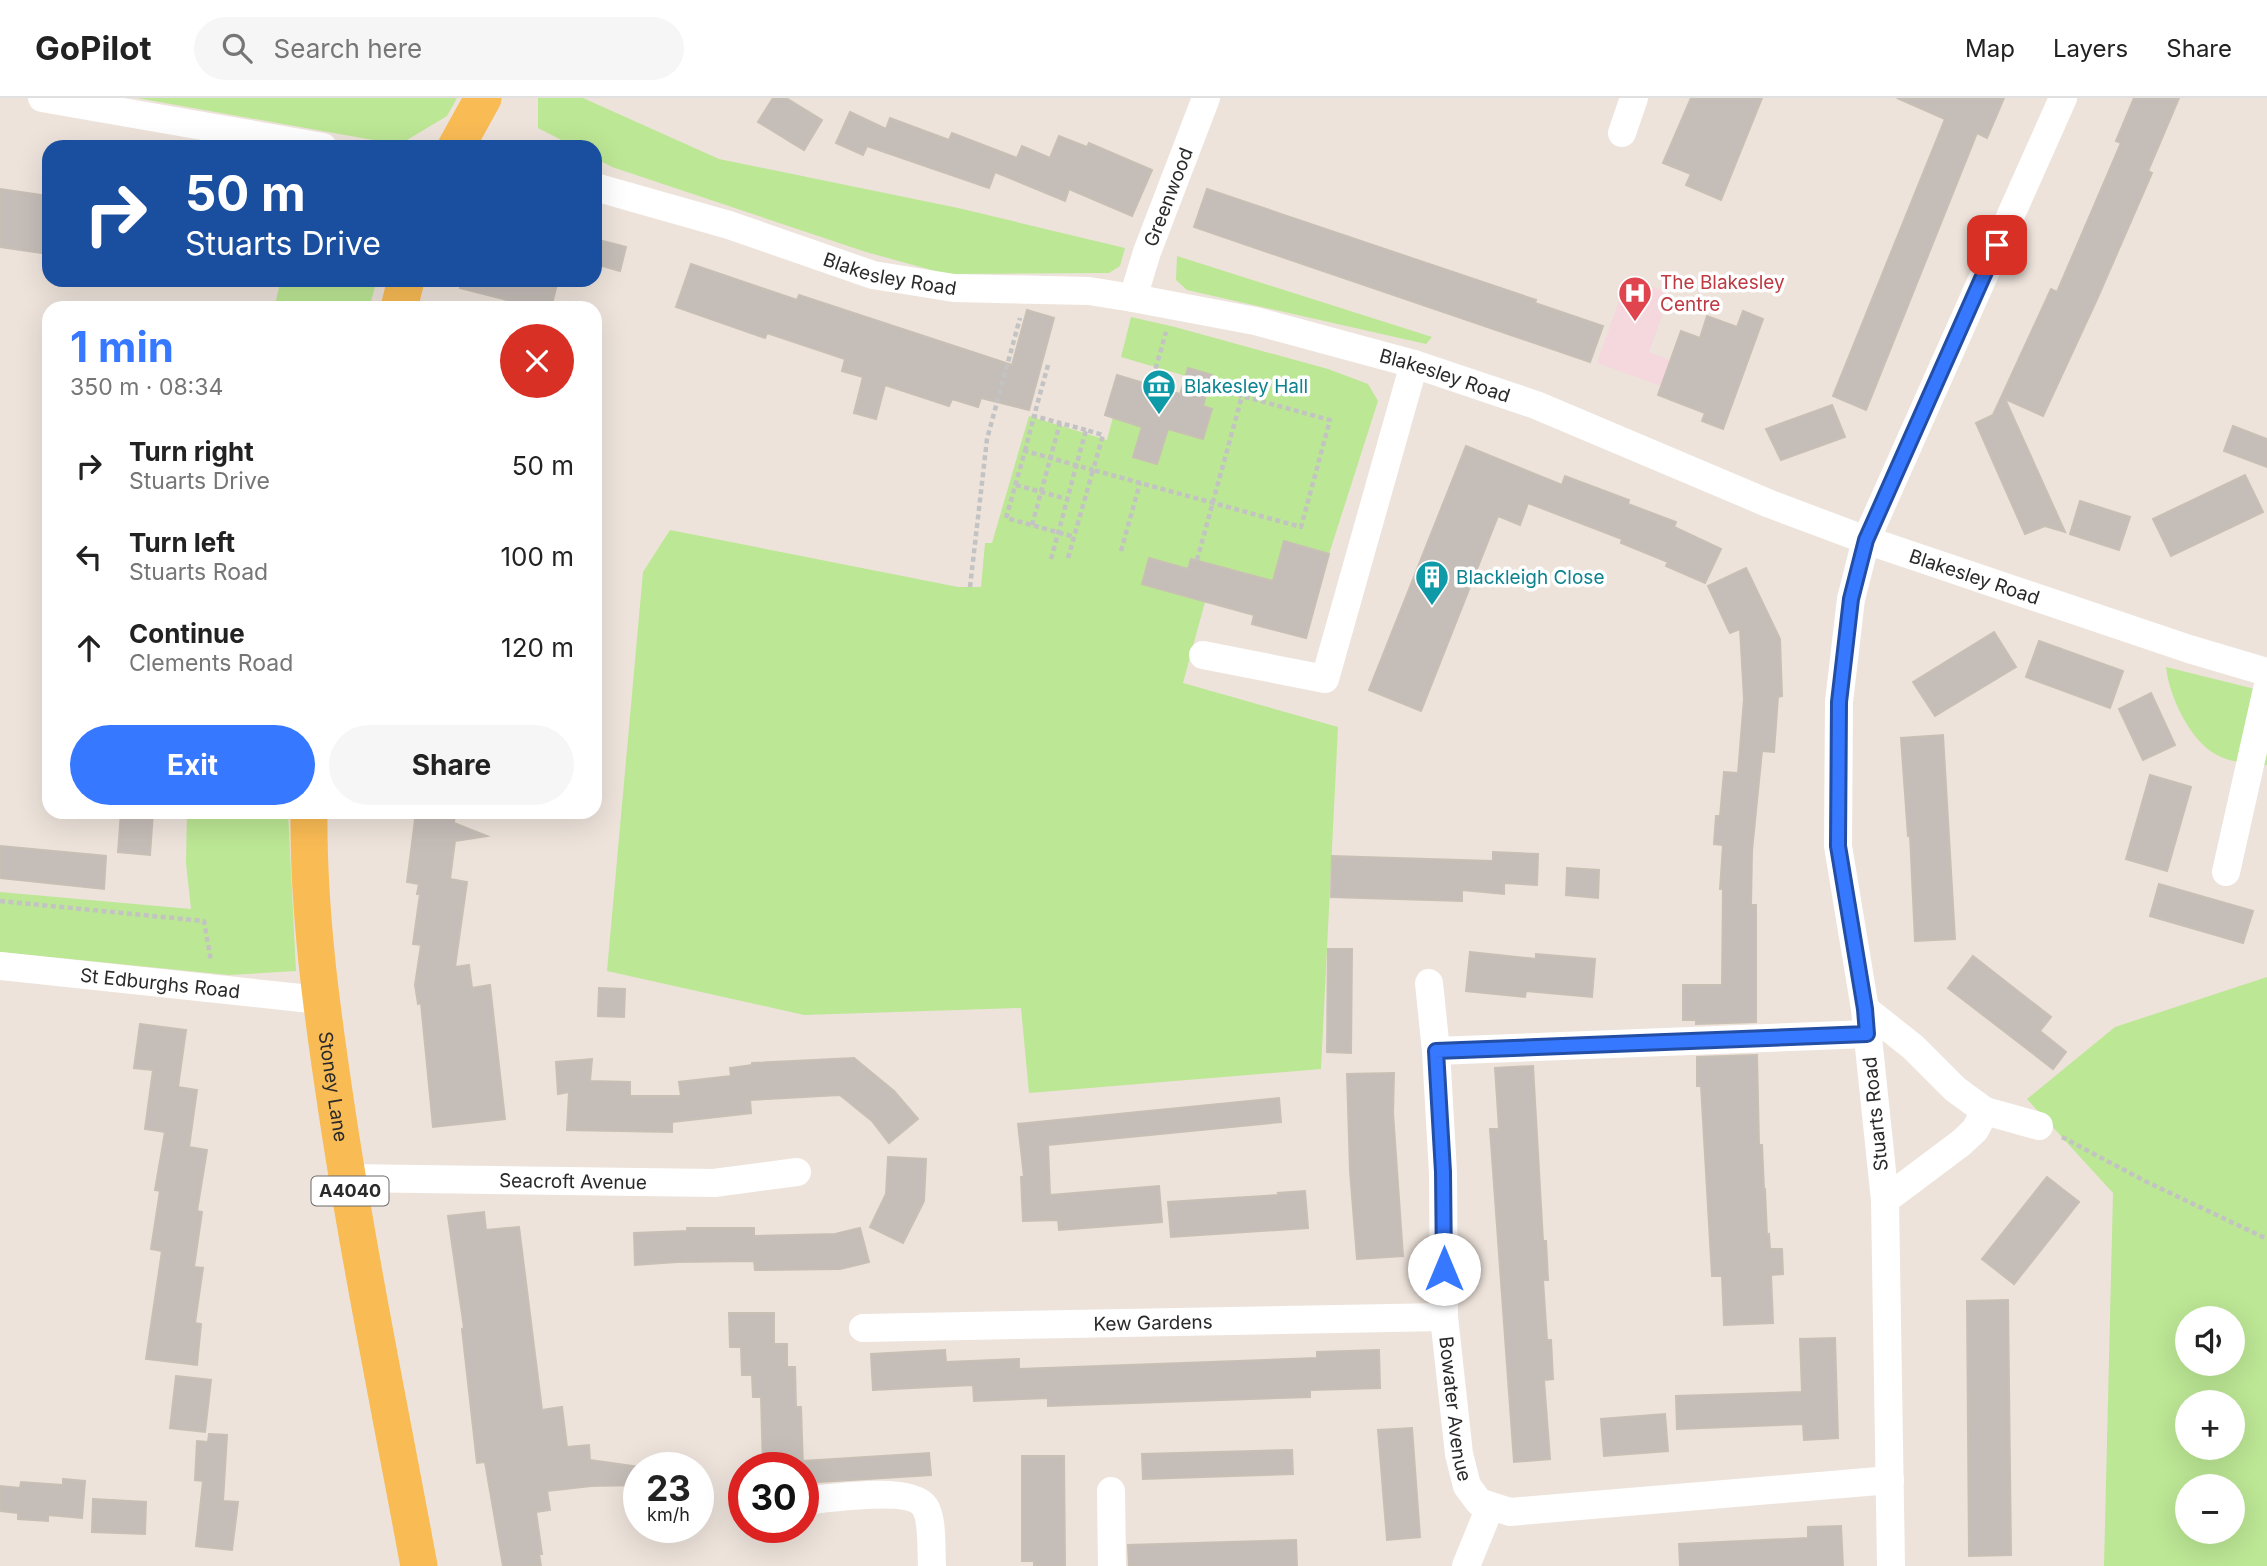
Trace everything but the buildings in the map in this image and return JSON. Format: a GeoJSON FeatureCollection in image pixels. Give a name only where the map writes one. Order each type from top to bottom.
{"type":"FeatureCollection","features":[{"type":"Feature","properties":{"kind":"main road"},"geometry":{"type":"LineString","coordinates":[[461,140],[483,98]]}},
{"type":"Feature","properties":{"kind":"main road","name":"Stoney Lane"},"geometry":{"type":"LineString","coordinates":[[309,819],[311,913],[320,1000],[347,1178],[419,1566]]}},
{"type":"Feature","properties":{"kind":"street"},"geometry":{"type":"LineString","coordinates":[[47,98],[284,140]]}},
{"type":"Feature","properties":{"kind":"street","name":"Greenwood"},"geometry":{"type":"LineString","coordinates":[[1133,298],[1147,252],[1206,98]]}},
{"type":"Feature","properties":{"kind":"street"},"geometry":{"type":"LineString","coordinates":[[1622,133],[1634,98]]}},
{"type":"Feature","properties":{"kind":"street","name":"Stuarts Road"},"geometry":{"type":"LineString","coordinates":[[1891,1566],[1885,1200],[1866,1022],[1838,846],[1839,702],[1851,599],[1866,540],[2063,98]]}},
{"type":"Feature","properties":{"kind":"street","name":"Blakesley Road"},"geometry":{"type":"LineString","coordinates":[[602,189],[729,225],[873,275],[954,288],[1089,291],[1174,304],[1255,321],[1414,364],[1536,405],[1770,504],[1866,540],[2189,649],[2267,672]]}},
{"type":"Feature","properties":{"kind":"street"},"geometry":{"type":"LineString","coordinates":[[1203,654],[1325,679],[1414,364]]}},
{"type":"Feature","properties":{"kind":"street"},"geometry":{"type":"LineString","coordinates":[[2226,872],[2267,689]]}},
{"type":"Feature","properties":{"kind":"street","name":"St Edburghs Road"},"geometry":{"type":"LineString","coordinates":[[0,966],[320,1000]]}},
{"type":"Feature","properties":{"kind":"street","name":"Bowater Avenue"},"geometry":{"type":"LineString","coordinates":[[1429,983],[1443,1172],[1444,1317],[1460,1454],[1467,1486],[1479,1502],[1490,1507]]}},
{"type":"Feature","properties":{"kind":"street"},"geometry":{"type":"LineString","coordinates":[[1436,1051],[1866,1022],[1913,1047],[1955,1089],[1985,1111],[2039,1125]]}},
{"type":"Feature","properties":{"kind":"street"},"geometry":{"type":"LineString","coordinates":[[1885,1200],[1961,1143],[1975,1130],[1985,1111]]}},
{"type":"Feature","properties":{"kind":"street","name":"Seacroft Avenue"},"geometry":{"type":"LineString","coordinates":[[347,1178],[714,1182],[797,1172]]}},
{"type":"Feature","properties":{"kind":"street","name":"Kew Gardens"},"geometry":{"type":"LineString","coordinates":[[863,1328],[1444,1317]]}},
{"type":"Feature","properties":{"kind":"street"},"geometry":{"type":"LineString","coordinates":[[1466,1566],[1490,1507],[1510,1512],[1890,1480]]}},
{"type":"Feature","properties":{"kind":"street"},"geometry":{"type":"LineString","coordinates":[[1111,1491],[1112,1566]]}},
{"type":"Feature","properties":{"kind":"street"},"geometry":{"type":"LineString","coordinates":[[819,1500],[899,1494],[915,1499],[925,1507],[930,1528],[932,1566]]}},
{"type":"Feature","properties":{"kind":"path"},"geometry":{"type":"LineString","coordinates":[[970,587],[988,439],[1028,290]]}},
{"type":"Feature","properties":{"kind":"path"},"geometry":{"type":"LineString","coordinates":[[1152,386],[1174,304]]}},
{"type":"Feature","properties":{"kind":"path"},"geometry":{"type":"LineString","coordinates":[[1048,365],[1006,518],[1075,537]]}},
{"type":"Feature","properties":{"kind":"path"},"geometry":{"type":"LineString","coordinates":[[1025,451],[1301,527],[1330,420],[1209,387]]}},
{"type":"Feature","properties":{"kind":"path"},"geometry":{"type":"LineString","coordinates":[[1197,560],[1242,396]]}},
{"type":"Feature","properties":{"kind":"path"},"geometry":{"type":"LineString","coordinates":[[1034,416],[1103,435],[1068,558]]}},
{"type":"Feature","properties":{"kind":"path"},"geometry":{"type":"LineString","coordinates":[[1032,525],[1060,423]]}},
{"type":"Feature","properties":{"kind":"path"},"geometry":{"type":"LineString","coordinates":[[1051,559],[1086,430]]}},
{"type":"Feature","properties":{"kind":"path"},"geometry":{"type":"LineString","coordinates":[[1121,551],[1140,483]]}},
{"type":"Feature","properties":{"kind":"path"},"geometry":{"type":"LineString","coordinates":[[1016,485],[1067,499]]}},
{"type":"Feature","properties":{"kind":"path"},"geometry":{"type":"LineString","coordinates":[[0,901],[204,922],[217,989]]}},
{"type":"Feature","properties":{"kind":"path"},"geometry":{"type":"LineString","coordinates":[[2039,1125],[2145,1181],[2267,1239]]}},
{"type":"Feature","properties":{"kind":"shaded area","name":"The Blakesley Centre"},"geometry":{"type":"Polygon","coordinates":[[[1627,278],[1670,293],[1649,352],[1670,360],[1661,386],[1597,363],[1627,278]]]}},
{"type":"Feature","properties":{"kind":"green space"},"geometry":{"type":"Polygon","coordinates":[[[137,98],[457,98],[447,116],[407,140],[373,140],[137,98]]]}},
{"type":"Feature","properties":{"kind":"green space"},"geometry":{"type":"Polygon","coordinates":[[[538,98],[583,98],[719,159],[958,208],[1125,248],[1120,266],[1109,273],[946,274],[866,252],[612,167],[602,162],[602,140],[561,140],[538,128],[538,98]]]}},
{"type":"Feature","properties":{"kind":"green space"},"geometry":{"type":"Polygon","coordinates":[[[1177,256],[1432,337],[1426,344],[1187,290],[1176,280],[1177,256]]]}},
{"type":"Feature","properties":{"kind":"green space"},"geometry":{"type":"Polygon","coordinates":[[[279,287],[375,287],[371,301],[276,301],[279,287]]]}},
{"type":"Feature","properties":{"kind":"green space"},"geometry":{"type":"Polygon","coordinates":[[[1131,317],[1328,369],[1368,384],[1378,401],[1329,554],[1284,542],[1273,581],[1192,559],[1188,569],[1149,558],[1142,584],[1205,602],[1183,683],[1338,727],[1321,1069],[1029,1093],[1021,1008],[804,1015],[607,971],[643,572],[670,530],[958,587],[981,587],[985,543],[992,543],[1029,416],[1107,440],[1113,417],[1142,427],[1133,457],[1156,464],[1168,429],[1203,439],[1203,406],[1212,375],[1189,368],[1186,376],[1121,357],[1131,317]]]}},
{"type":"Feature","properties":{"kind":"green space"},"geometry":{"type":"Polygon","coordinates":[[[2166,667],[2267,692],[2267,765],[2227,759],[2207,748],[2182,717],[2171,691],[2166,667]]]}},
{"type":"Feature","properties":{"kind":"green space"},"geometry":{"type":"Polygon","coordinates":[[[187,819],[288,819],[296,971],[229,975],[0,952],[0,892],[191,909],[186,863],[187,819]]]}},
{"type":"Feature","properties":{"kind":"green space"},"geometry":{"type":"Polygon","coordinates":[[[2267,977],[2267,1566],[2104,1566],[2113,1193],[2027,1099],[2115,1027],[2267,977]]]}},
{"type":"Feature","properties":{"kind":"place","name":"The Blakesley Centre"},"geometry":{"type":"Point","coordinates":[1635,323]}},
{"type":"Feature","properties":{"kind":"place","name":"Blakesley Hall"},"geometry":{"type":"Point","coordinates":[1159,416]}},
{"type":"Feature","properties":{"kind":"place","name":"Blackleigh Close"},"geometry":{"type":"Point","coordinates":[1432,607]}},
{"type":"Feature","properties":{"kind":"route"},"geometry":{"type":"LineString","coordinates":[[1444,1269],[1443,1172],[1436,1051],[1867,1034],[1838,846],[1839,702],[1851,599],[1866,540],[1997,245]]}}]}
